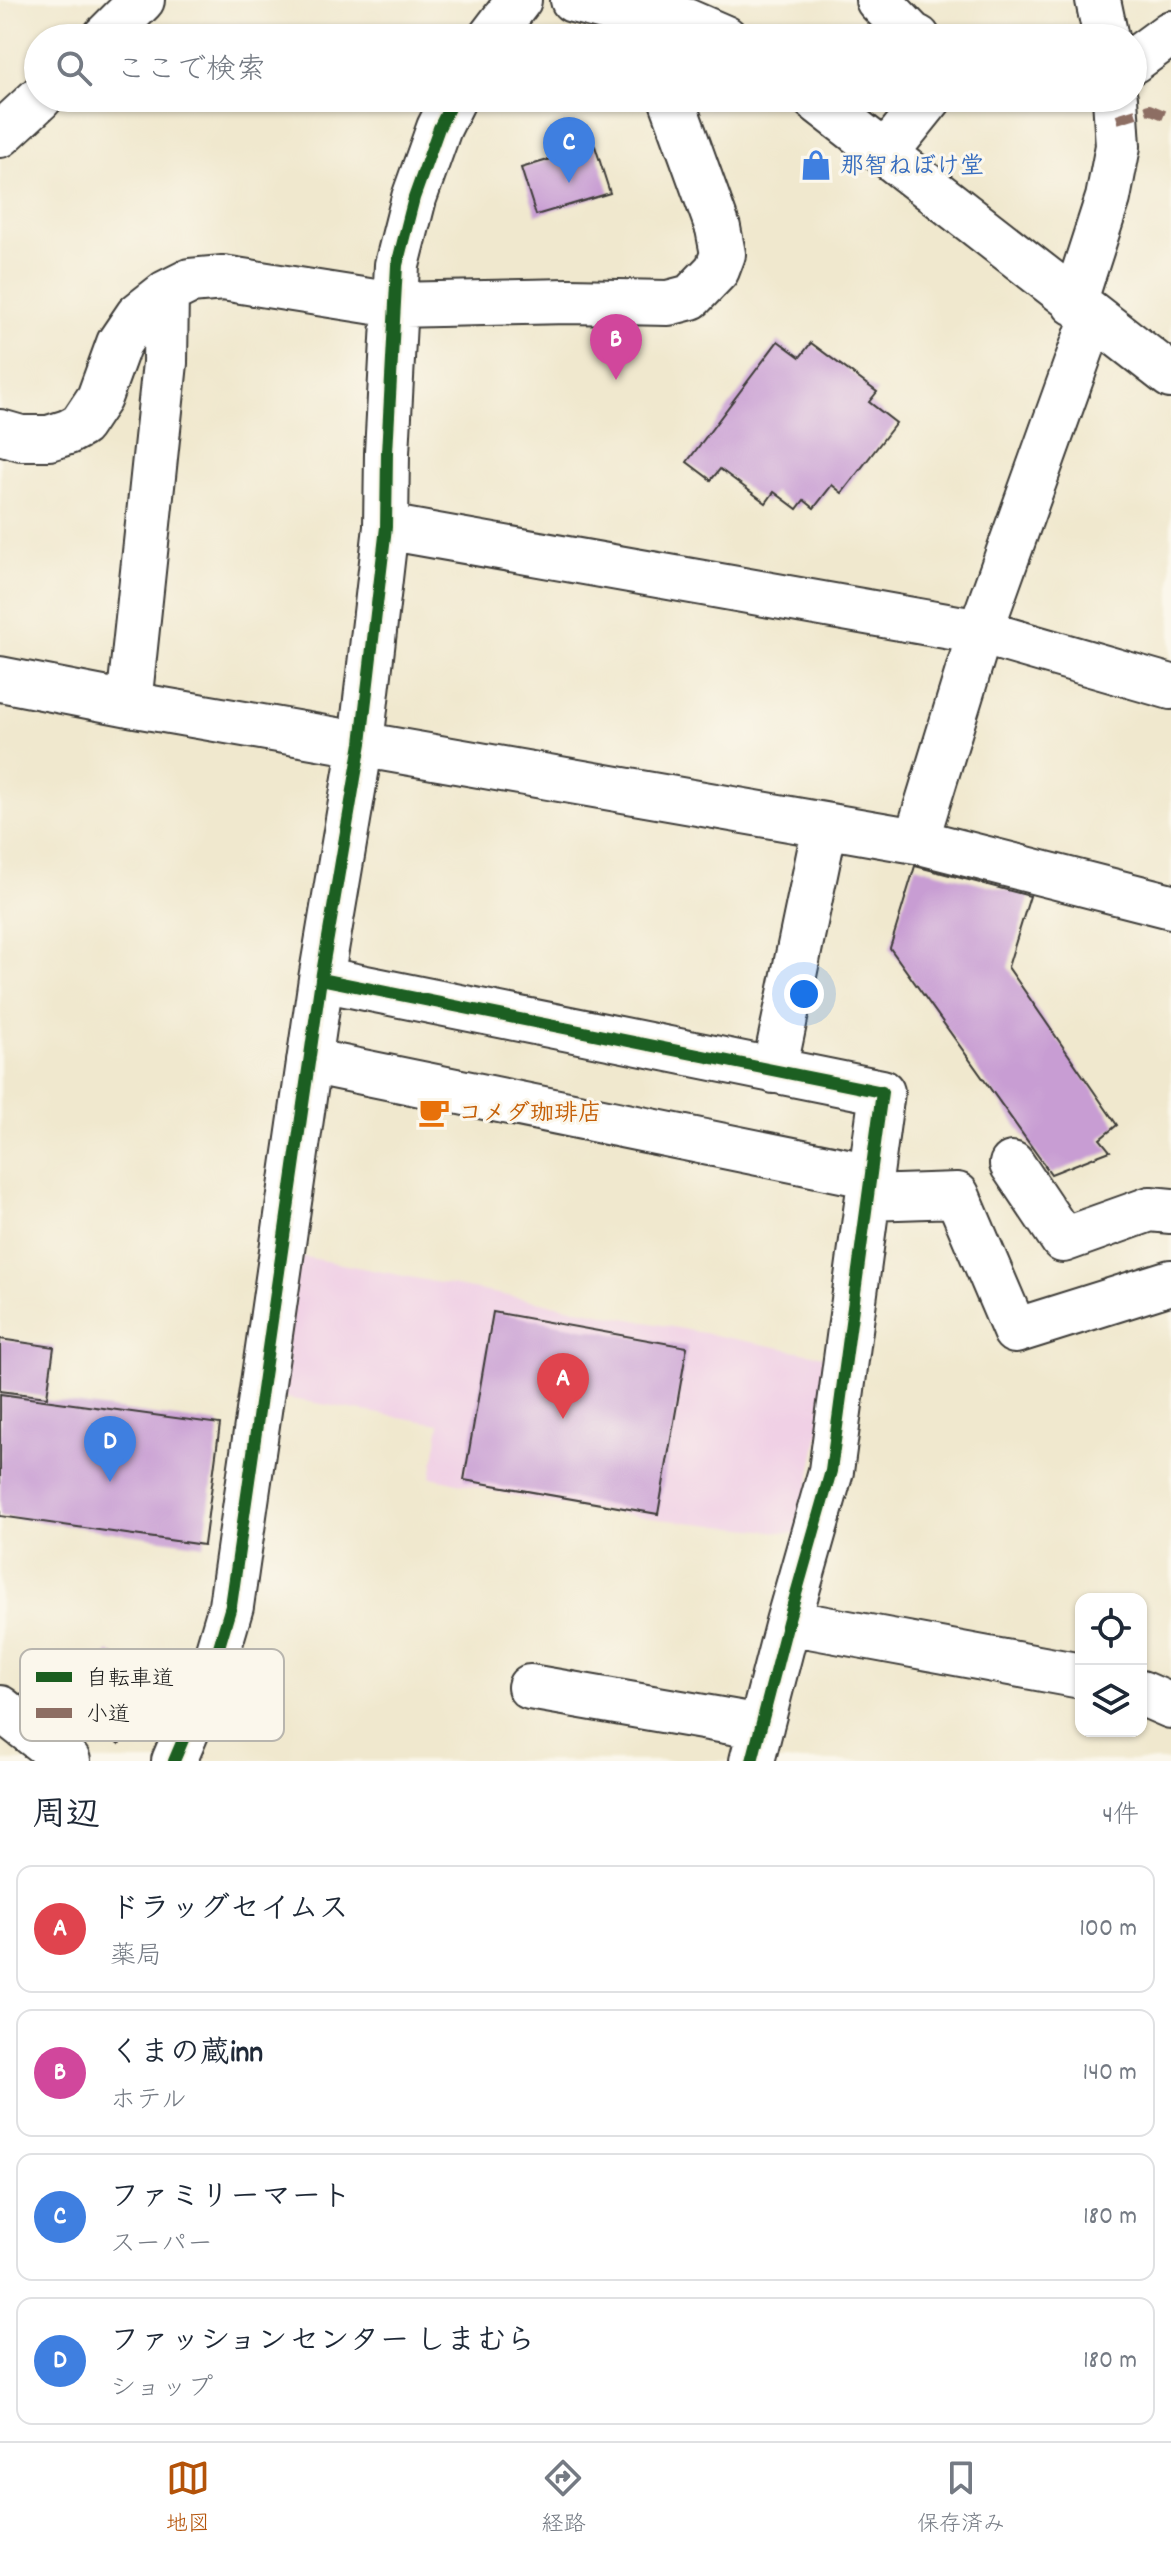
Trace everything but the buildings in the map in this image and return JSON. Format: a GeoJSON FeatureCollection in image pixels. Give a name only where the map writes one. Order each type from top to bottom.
{"type":"FeatureCollection","features":[{"type":"Feature","properties":{"kind":"street"},"geometry":{"type":"LineString","coordinates":[[118,24],[142,0]]}},
{"type":"Feature","properties":{"kind":"street"},"geometry":{"type":"LineString","coordinates":[[501,24],[519,0]]}},
{"type":"Feature","properties":{"kind":"street"},"geometry":{"type":"LineString","coordinates":[[573,0],[645,19],[671,18],[693,24]]}},
{"type":"Feature","properties":{"kind":"street"},"geometry":{"type":"LineString","coordinates":[[878,0],[901,24]]}},
{"type":"Feature","properties":{"kind":"street"},"geometry":{"type":"LineString","coordinates":[[1098,0],[1103,24]]}},
{"type":"Feature","properties":{"kind":"street"},"geometry":{"type":"LineString","coordinates":[[1147,51],[1171,33]]}},
{"type":"Feature","properties":{"kind":"street"},"geometry":{"type":"LineString","coordinates":[[0,135],[25,112]]}},
{"type":"Feature","properties":{"kind":"street"},"geometry":{"type":"LineString","coordinates":[[218,1649],[231,1606],[321,979],[361,743],[386,527],[397,265],[414,198],[447,112]]}},
{"type":"Feature","properties":{"kind":"street"},"geometry":{"type":"LineString","coordinates":[[0,432],[21,438],[49,438],[81,425],[99,398],[119,343],[138,315],[166,293],[190,281],[223,278],[394,305],[569,301],[668,303],[691,297],[717,270],[723,254],[718,228],[676,112]]}},
{"type":"Feature","properties":{"kind":"street"},"geometry":{"type":"LineString","coordinates":[[832,112],[1171,376]]}},
{"type":"Feature","properties":{"kind":"street"},"geometry":{"type":"LineString","coordinates":[[885,154],[919,112]]}},
{"type":"Feature","properties":{"kind":"street"},"geometry":{"type":"LineString","coordinates":[[916,841],[1084,310],[1118,146],[1116,112]]}},
{"type":"Feature","properties":{"kind":"street"},"geometry":{"type":"LineString","coordinates":[[129,704],[165,363],[166,293]]}},
{"type":"Feature","properties":{"kind":"street"},"geometry":{"type":"LineString","coordinates":[[386,527],[980,632],[1171,687]]}},
{"type":"Feature","properties":{"kind":"street"},"geometry":{"type":"LineString","coordinates":[[0,679],[916,841],[1171,906]]}},
{"type":"Feature","properties":{"kind":"street"},"geometry":{"type":"LineString","coordinates":[[774,1071],[825,826]]}},
{"type":"Feature","properties":{"kind":"street"},"geometry":{"type":"LineString","coordinates":[[321,979],[882,1092],[831,1471],[756,1744],[530,1687]]}},
{"type":"Feature","properties":{"kind":"street"},"geometry":{"type":"LineString","coordinates":[[309,1061],[870,1187],[957,1195],[1015,1331],[1171,1282]]}},
{"type":"Feature","properties":{"kind":"street"},"geometry":{"type":"LineString","coordinates":[[1012,1164],[1063,1240],[1150,1209],[1171,1211]]}},
{"type":"Feature","properties":{"kind":"street"},"geometry":{"type":"LineString","coordinates":[[788,1622],[1075,1675]]}},
{"type":"Feature","properties":{"kind":"street"},"geometry":{"type":"LineString","coordinates":[[1147,1696],[1171,1706]]}},
{"type":"Feature","properties":{"kind":"street"},"geometry":{"type":"LineString","coordinates":[[0,1708],[20,1724]]}},
{"type":"Feature","properties":{"kind":"street"},"geometry":{"type":"LineString","coordinates":[[42,1741],[68,1761]]}},
{"type":"Feature","properties":{"kind":"street"},"geometry":{"type":"LineString","coordinates":[[174,1761],[183,1741]]}},
{"type":"Feature","properties":{"kind":"shaded area"},"geometry":{"type":"Polygon","coordinates":[[[294,1255],[834,1358],[799,1534],[658,1519],[541,1502],[431,1477],[440,1424],[274,1396],[294,1255]]]}},
{"type":"Feature","properties":{"kind":"marked path"},"geometry":{"type":"LineString","coordinates":[[1147,110],[1171,118]]}},
{"type":"Feature","properties":{"kind":"marked path"},"geometry":{"type":"LineString","coordinates":[[1117,119],[1139,112]]}},
{"type":"Feature","properties":{"kind":"cycle path"},"geometry":{"type":"LineString","coordinates":[[218,1649],[231,1606],[321,979],[361,743],[386,527],[397,265],[414,198],[447,112]]}},
{"type":"Feature","properties":{"kind":"cycle path"},"geometry":{"type":"LineString","coordinates":[[321,979],[882,1092],[831,1471],[752,1761]]}},
{"type":"Feature","properties":{"kind":"cycle path"},"geometry":{"type":"LineString","coordinates":[[174,1761],[183,1741]]}},
{"type":"Feature","properties":{"kind":"place","name":"那智ねぼけ堂"},"geometry":{"type":"Point","coordinates":[816,165]}},
{"type":"Feature","properties":{"kind":"place","name":"ファミリーマート"},"geometry":{"type":"Point","coordinates":[569,183]}},
{"type":"Feature","properties":{"kind":"place","name":"くまの蔵inn"},"geometry":{"type":"Point","coordinates":[616,380]}},
{"type":"Feature","properties":{"kind":"place","name":"コメダ珈琲店"},"geometry":{"type":"Point","coordinates":[434,1112]}},
{"type":"Feature","properties":{"kind":"place","name":"ドラッグセイムス"},"geometry":{"type":"Point","coordinates":[563,1419]}},
{"type":"Feature","properties":{"kind":"place","name":"ファッションセンター しまむら"},"geometry":{"type":"Point","coordinates":[110,1482]}}]}
